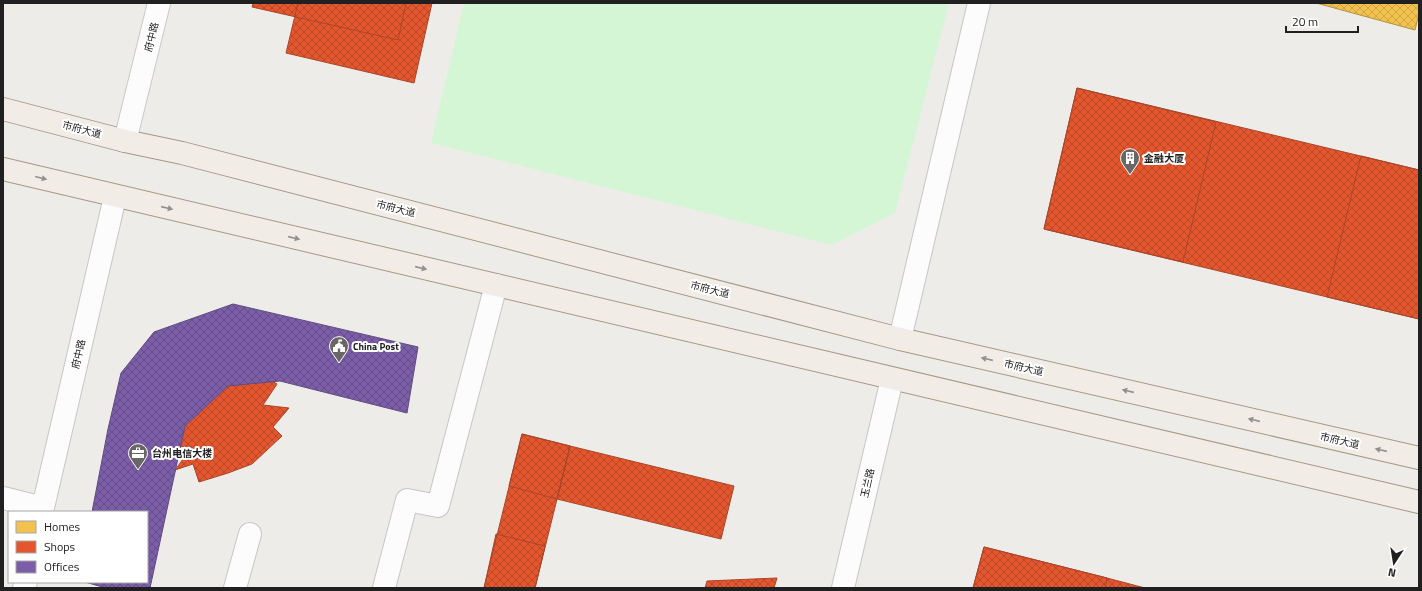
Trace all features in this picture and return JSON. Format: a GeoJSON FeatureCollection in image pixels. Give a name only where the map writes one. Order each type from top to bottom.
{"type":"FeatureCollection","features":[{"type":"Feature","properties":{"kind":"main road","name":"市府大道"},"geometry":{"type":"LineString","coordinates":[[3,109],[125,141],[182,153],[900,339],[1419,458]]}},
{"type":"Feature","properties":{"kind":"main road"},"geometry":{"type":"LineString","coordinates":[[3,169],[115,197],[1419,502]]}},
{"type":"Feature","properties":{"kind":"street","name":"府中路"},"geometry":{"type":"LineString","coordinates":[[125,141],[159,3]]}},
{"type":"Feature","properties":{"kind":"street"},"geometry":{"type":"LineString","coordinates":[[900,339],[979,3]]}},
{"type":"Feature","properties":{"kind":"street","name":"府中路"},"geometry":{"type":"LineString","coordinates":[[43,510],[115,197]]}},
{"type":"Feature","properties":{"kind":"street"},"geometry":{"type":"LineString","coordinates":[[384,588],[407,500],[438,506],[496,285]]}},
{"type":"Feature","properties":{"kind":"street","name":"玉兰路"},"geometry":{"type":"LineString","coordinates":[[843,588],[892,378]]}},
{"type":"Feature","properties":{"kind":"street"},"geometry":{"type":"LineString","coordinates":[[3,498],[43,510]]}},
{"type":"Feature","properties":{"kind":"street"},"geometry":{"type":"LineString","coordinates":[[235,588],[250,534]]}},
{"type":"Feature","properties":{"kind":"green space"},"geometry":{"type":"Polygon","coordinates":[[[464,3],[949,3],[895,213],[832,245],[431,143],[464,3]]]}},
{"type":"Feature","properties":{"kind":"building: Homes"},"geometry":{"type":"Polygon","coordinates":[[[1316,3],[1419,3],[1419,13],[1415,30],[1316,3]]]}},
{"type":"Feature","properties":{"kind":"building: Shops"},"geometry":{"type":"Polygon","coordinates":[[[253,3],[406,3],[398,40],[252,7],[253,3]]]}},
{"type":"Feature","properties":{"kind":"building: Shops"},"geometry":{"type":"Polygon","coordinates":[[[298,3],[432,3],[414,83],[286,53],[298,3]]]}},
{"type":"Feature","properties":{"kind":"building: Shops","name":"金融大厦"},"geometry":{"type":"Polygon","coordinates":[[[1077,88],[1216,122],[1183,262],[1044,229],[1077,88]]]}},
{"type":"Feature","properties":{"kind":"building: Shops"},"geometry":{"type":"Polygon","coordinates":[[[1077,88],[1419,170],[1419,319],[1044,229],[1077,88]]]}},
{"type":"Feature","properties":{"kind":"building: Shops"},"geometry":{"type":"Polygon","coordinates":[[[1361,156],[1419,170],[1419,319],[1327,297],[1361,156]]]}},
{"type":"Feature","properties":{"kind":"building: Shops"},"geometry":{"type":"Polygon","coordinates":[[[255,371],[277,384],[263,405],[289,408],[273,427],[282,436],[252,464],[228,473],[199,482],[193,464],[175,470],[192,447],[159,445],[172,415],[183,395],[208,379],[255,371]]]}},
{"type":"Feature","properties":{"kind":"building: Shops"},"geometry":{"type":"Polygon","coordinates":[[[522,434],[570,446],[557,499],[509,486],[522,434]]]}},
{"type":"Feature","properties":{"kind":"building: Shops"},"geometry":{"type":"Polygon","coordinates":[[[522,434],[570,446],[557,499],[535,588],[484,588],[522,434]]]}},
{"type":"Feature","properties":{"kind":"building: Shops"},"geometry":{"type":"Polygon","coordinates":[[[570,446],[734,486],[721,539],[557,499],[570,446]]]}},
{"type":"Feature","properties":{"kind":"building: Shops"},"geometry":{"type":"Polygon","coordinates":[[[496,534],[545,546],[535,588],[484,588],[496,534]]]}},
{"type":"Feature","properties":{"kind":"building: Shops"},"geometry":{"type":"Polygon","coordinates":[[[984,547],[1107,578],[1145,588],[973,588],[984,547]]]}},
{"type":"Feature","properties":{"kind":"building: Shops"},"geometry":{"type":"Polygon","coordinates":[[[984,547],[1107,578],[1105,588],[973,588],[984,547]]]}},
{"type":"Feature","properties":{"kind":"building: Shops"},"geometry":{"type":"Polygon","coordinates":[[[777,578],[774,588],[705,588],[707,581],[777,578]]]}},
{"type":"Feature","properties":{"kind":"building: Offices","name":"台州电信大楼"},"geometry":{"type":"Polygon","coordinates":[[[233,304],[418,347],[407,413],[280,381],[228,386],[185,426],[150,588],[106,588],[88,583],[148,583],[148,511],[92,511],[108,429],[121,373],[154,332],[233,304]]]}},
{"type":"Feature","properties":{"kind":"place","name":"金融大厦"},"geometry":{"type":"Point","coordinates":[1130,175]}},
{"type":"Feature","properties":{"kind":"place","name":"China Post"},"geometry":{"type":"Point","coordinates":[339,363]}},
{"type":"Feature","properties":{"kind":"place","name":"台州电信大楼"},"geometry":{"type":"Point","coordinates":[138,470]}}]}
